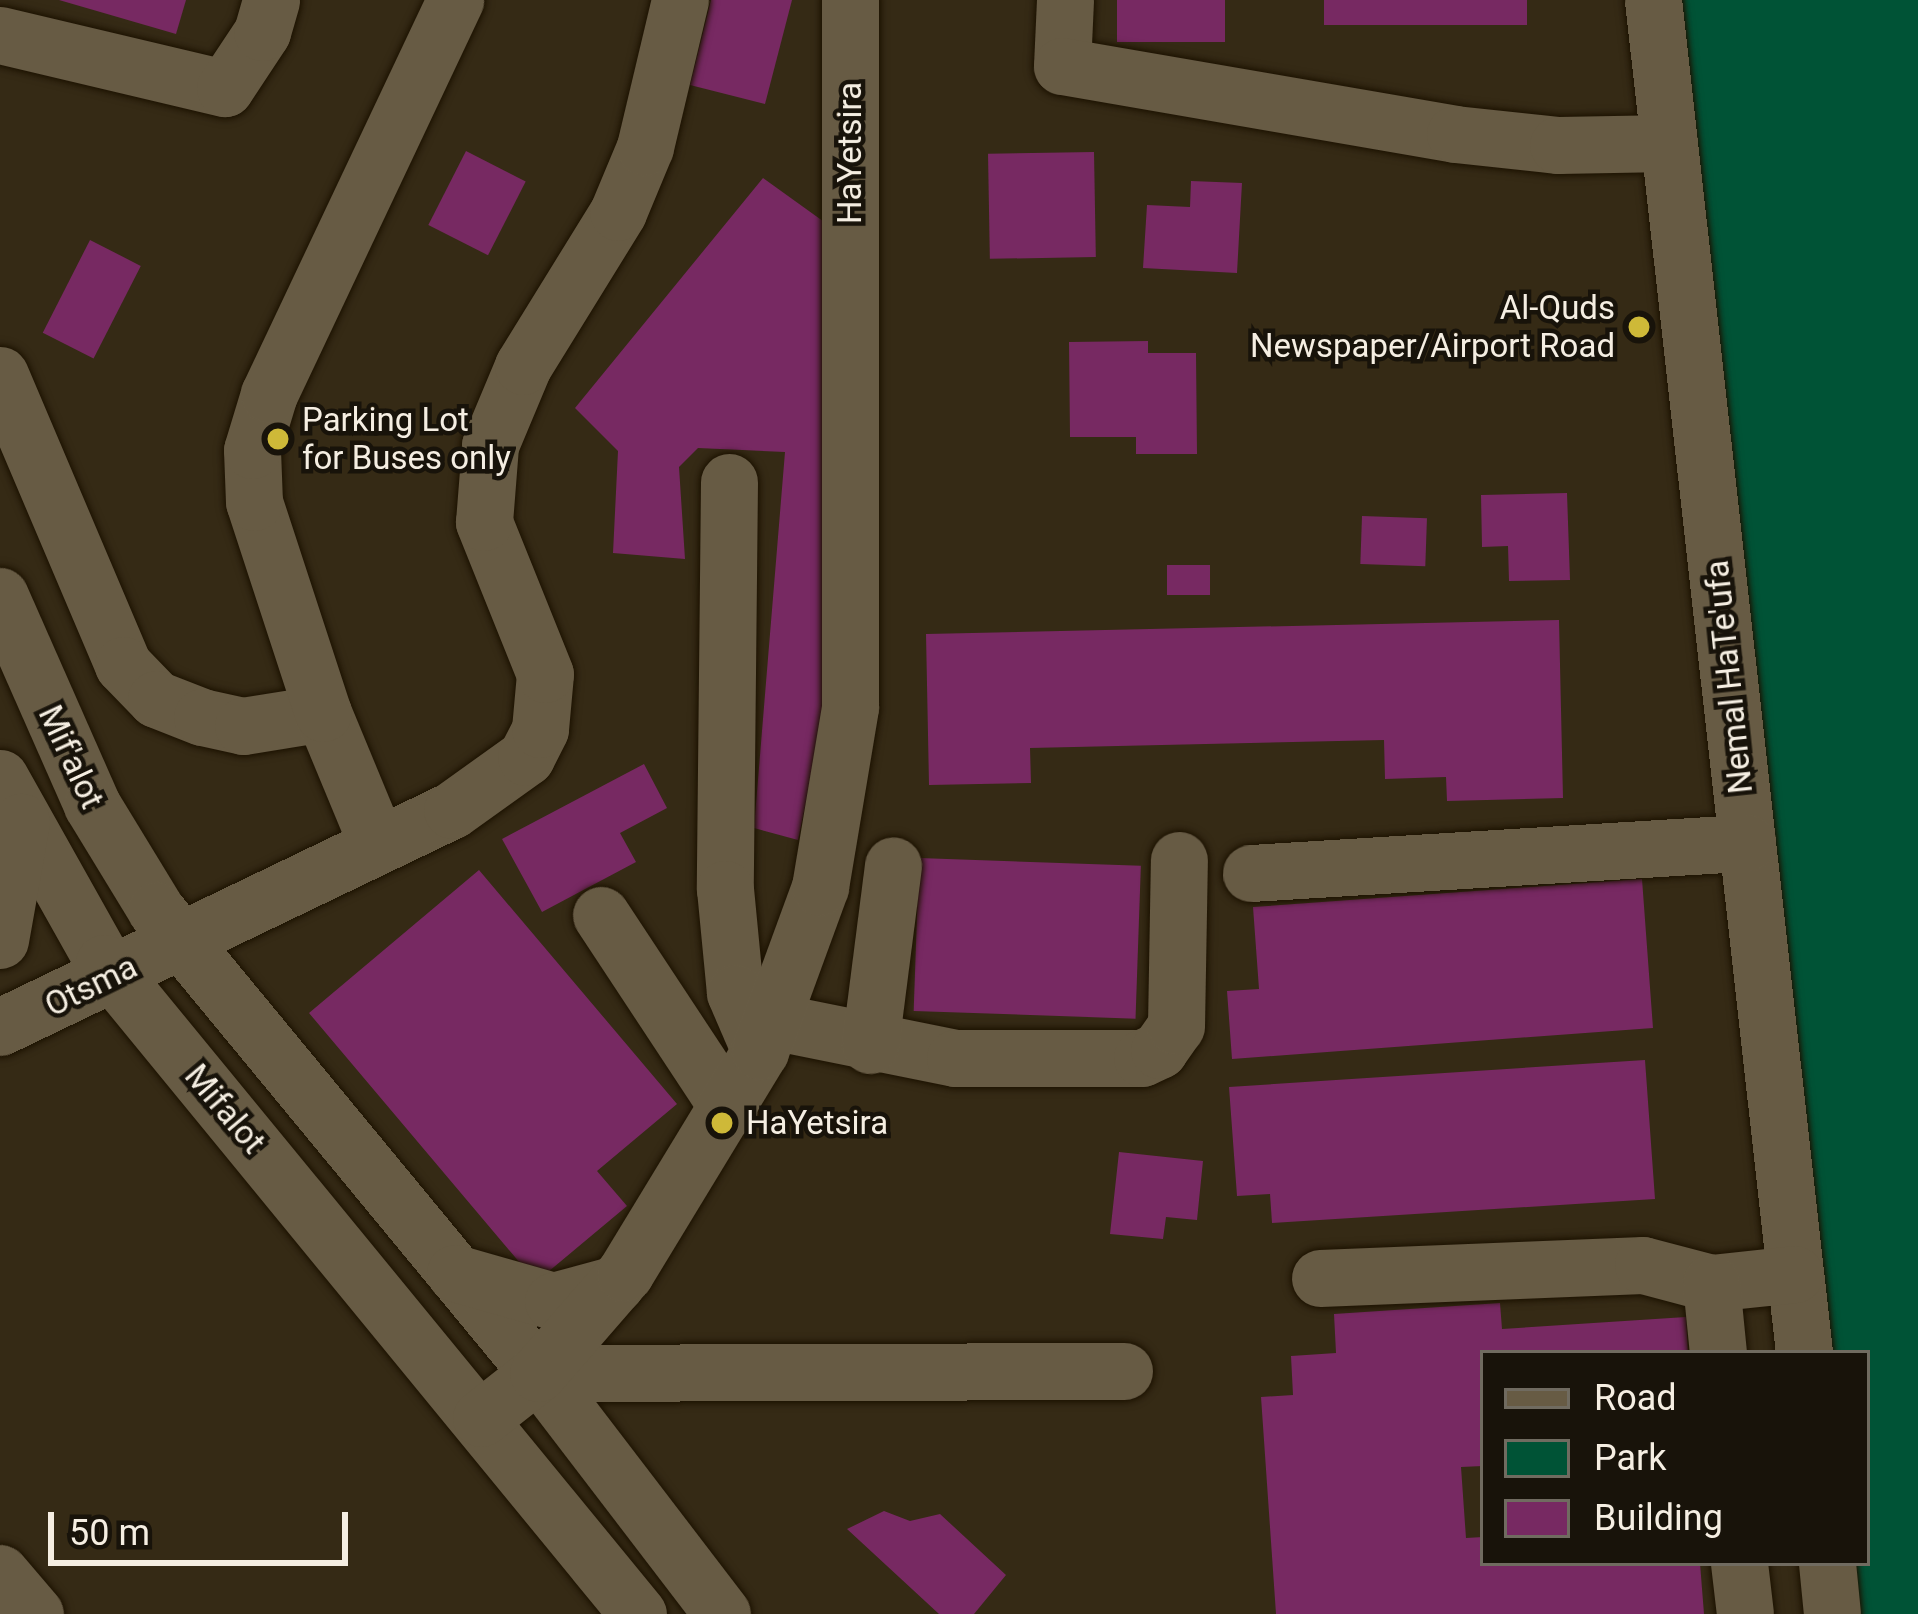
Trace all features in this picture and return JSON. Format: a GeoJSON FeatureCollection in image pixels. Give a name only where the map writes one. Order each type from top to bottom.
{"type":"FeatureCollection","features":[{"type":"Feature","properties":{"kind":"street"},"geometry":{"type":"LineString","coordinates":[[0,34],[224,88],[262,32],[271,0]]}},
{"type":"Feature","properties":{"kind":"street"},"geometry":{"type":"LineString","coordinates":[[376,842],[323,712],[254,502],[252,450],[269,394],[455,0]]}},
{"type":"Feature","properties":{"kind":"street","name":"Otsma"},"geometry":{"type":"LineString","coordinates":[[0,987],[102,958],[169,927],[284,862],[376,842],[497,784],[526,757],[540,729],[545,674],[484,522],[487,462],[523,366],[618,212],[645,147],[680,0]]}},
{"type":"Feature","properties":{"kind":"street","name":"HaYetsira"},"geometry":{"type":"LineString","coordinates":[[481,1418],[538,1373],[616,1285],[729,1109],[766,1036],[820,887],[850,707],[850,0]]}},
{"type":"Feature","properties":{"kind":"street"},"geometry":{"type":"LineString","coordinates":[[1065,0],[1062,66],[1455,134],[1558,146],[1670,143]]}},
{"type":"Feature","properties":{"kind":"street","name":"Nemal HaTe'ufa"},"geometry":{"type":"LineString","coordinates":[[1653,0],[1804,1350]]}},
{"type":"Feature","properties":{"kind":"street"},"geometry":{"type":"LineString","coordinates":[[0,375],[124,665],[156,699],[244,726],[323,712]]}},
{"type":"Feature","properties":{"kind":"street"},"geometry":{"type":"LineString","coordinates":[[729,482],[724,889],[735,993],[766,1036],[955,1058],[1142,1058],[1159,1050],[1176,1026],[1179,860]]}},
{"type":"Feature","properties":{"kind":"street","name":"Mif'alot"},"geometry":{"type":"LineString","coordinates":[[0,596],[92,806],[169,927]]}},
{"type":"Feature","properties":{"kind":"street"},"geometry":{"type":"LineString","coordinates":[[0,940],[11,800]]}},
{"type":"Feature","properties":{"kind":"street","name":"Mifalot"},"geometry":{"type":"LineString","coordinates":[[11,800],[102,958],[638,1614]]}},
{"type":"Feature","properties":{"kind":"street"},"geometry":{"type":"LineString","coordinates":[[1251,873],[1747,843]]}},
{"type":"Feature","properties":{"kind":"street"},"geometry":{"type":"LineString","coordinates":[[870,1045],[892,865]]}},
{"type":"Feature","properties":{"kind":"street"},"geometry":{"type":"LineString","coordinates":[[601,916],[729,1109]]}},
{"type":"Feature","properties":{"kind":"street"},"geometry":{"type":"LineString","coordinates":[[169,927],[538,1373],[722,1614]]}},
{"type":"Feature","properties":{"kind":"street","name":"Otsma"},"geometry":{"type":"LineString","coordinates":[[0,1028],[102,958]]}},
{"type":"Feature","properties":{"kind":"street"},"geometry":{"type":"LineString","coordinates":[[1320,1278],[1643,1264],[1711,1283],[1795,1274]]}},
{"type":"Feature","properties":{"kind":"street"},"geometry":{"type":"LineString","coordinates":[[455,1273],[553,1301],[616,1285]]}},
{"type":"Feature","properties":{"kind":"street"},"geometry":{"type":"LineString","coordinates":[[1711,1283],[1718,1350]]}},
{"type":"Feature","properties":{"kind":"street"},"geometry":{"type":"LineString","coordinates":[[538,1373],[1124,1371]]}},
{"type":"Feature","properties":{"kind":"street"},"geometry":{"type":"LineString","coordinates":[[1739,1566],[1744,1614]]}},
{"type":"Feature","properties":{"kind":"street"},"geometry":{"type":"LineString","coordinates":[[1827,1566],[1832,1614]]}},
{"type":"Feature","properties":{"kind":"street"},"geometry":{"type":"LineString","coordinates":[[0,1573],[35,1614]]}},
{"type":"Feature","properties":{"kind":"green space"},"geometry":{"type":"Polygon","coordinates":[[[1672,0],[1918,0],[1918,1614],[1856,1614],[1850,1566],[1870,1566],[1870,1350],[1826,1350],[1672,0]]]}},
{"type":"Feature","properties":{"kind":"building"},"geometry":{"type":"Polygon","coordinates":[[[59,0],[186,0],[176,34],[59,0]]]}},
{"type":"Feature","properties":{"kind":"building"},"geometry":{"type":"Polygon","coordinates":[[[711,0],[792,0],[765,104],[690,85],[711,0]]]}},
{"type":"Feature","properties":{"kind":"building"},"geometry":{"type":"Polygon","coordinates":[[[1117,0],[1225,0],[1225,42],[1117,42],[1117,0]]]}},
{"type":"Feature","properties":{"kind":"building"},"geometry":{"type":"Polygon","coordinates":[[[1324,0],[1527,0],[1527,25],[1324,25],[1324,0]]]}},
{"type":"Feature","properties":{"kind":"building"},"geometry":{"type":"Polygon","coordinates":[[[466,151],[526,181],[488,255],[428,225],[466,151]]]}},
{"type":"Feature","properties":{"kind":"building"},"geometry":{"type":"Polygon","coordinates":[[[1094,152],[1096,257],[990,259],[988,154],[1094,152]]]}},
{"type":"Feature","properties":{"kind":"building"},"geometry":{"type":"Polygon","coordinates":[[[763,178],[827,224],[822,726],[798,840],[754,828],[785,452],[698,448],[679,467],[685,559],[613,553],[618,451],[575,408],[763,178]]]}},
{"type":"Feature","properties":{"kind":"building"},"geometry":{"type":"Polygon","coordinates":[[[1191,181],[1242,183],[1237,273],[1143,268],[1147,205],[1190,207],[1191,181]]]}},
{"type":"Feature","properties":{"kind":"building"},"geometry":{"type":"Polygon","coordinates":[[[90,240],[141,266],[94,359],[43,333],[90,240]]]}},
{"type":"Feature","properties":{"kind":"building"},"geometry":{"type":"Polygon","coordinates":[[[1148,341],[1148,353],[1196,353],[1197,454],[1136,454],[1136,437],[1070,437],[1069,342],[1148,341]]]}},
{"type":"Feature","properties":{"kind":"building"},"geometry":{"type":"Polygon","coordinates":[[[1567,493],[1570,580],[1509,581],[1508,546],[1482,547],[1481,495],[1567,493]]]}},
{"type":"Feature","properties":{"kind":"building"},"geometry":{"type":"Polygon","coordinates":[[[1362,516],[1427,518],[1425,566],[1360,564],[1362,516]]]}},
{"type":"Feature","properties":{"kind":"building"},"geometry":{"type":"Polygon","coordinates":[[[1167,565],[1210,565],[1210,595],[1167,595],[1167,565]]]}},
{"type":"Feature","properties":{"kind":"building"},"geometry":{"type":"Polygon","coordinates":[[[1559,620],[1563,798],[1447,801],[1446,777],[1385,779],[1384,740],[1030,748],[1031,783],[929,785],[926,634],[1559,620]]]}},
{"type":"Feature","properties":{"kind":"building"},"geometry":{"type":"Polygon","coordinates":[[[644,764],[667,808],[620,833],[636,862],[542,912],[502,839],[644,764]]]}},
{"type":"Feature","properties":{"kind":"building"},"geometry":{"type":"Polygon","coordinates":[[[919,858],[1141,866],[1136,1019],[914,1011],[919,858]]]}},
{"type":"Feature","properties":{"kind":"building"},"geometry":{"type":"Polygon","coordinates":[[[479,870],[677,1104],[597,1171],[627,1206],[536,1282],[309,1013],[479,870]]]}},
{"type":"Feature","properties":{"kind":"building"},"geometry":{"type":"Polygon","coordinates":[[[1642,879],[1653,1028],[1232,1059],[1227,991],[1259,989],[1253,907],[1642,879]]]}},
{"type":"Feature","properties":{"kind":"building"},"geometry":{"type":"Polygon","coordinates":[[[1645,1060],[1655,1199],[1272,1223],[1270,1194],[1237,1196],[1229,1087],[1645,1060]]]}},
{"type":"Feature","properties":{"kind":"building"},"geometry":{"type":"Polygon","coordinates":[[[1119,1152],[1203,1161],[1197,1220],[1166,1217],[1163,1239],[1110,1234],[1119,1152]]]}},
{"type":"Feature","properties":{"kind":"building"},"geometry":{"type":"Polygon","coordinates":[[[1500,1303],[1502,1329],[1686,1317],[1688,1350],[1480,1350],[1480,1466],[1461,1467],[1466,1538],[1480,1537],[1480,1566],[1700,1566],[1704,1614],[1276,1614],[1261,1397],[1293,1395],[1291,1356],[1336,1353],[1334,1314],[1500,1303]]]}},
{"type":"Feature","properties":{"kind":"building"},"geometry":{"type":"Polygon","coordinates":[[[884,1511],[910,1521],[940,1514],[1006,1575],[974,1614],[939,1614],[847,1529],[884,1511]]]}},
{"type":"Feature","properties":{"kind":"place","name":"Al-Quds Newspaper/Airport Road"},"geometry":{"type":"Point","coordinates":[1639,327]}},
{"type":"Feature","properties":{"kind":"place","name":"Parking Lot for Buses only"},"geometry":{"type":"Point","coordinates":[278,439]}},
{"type":"Feature","properties":{"kind":"place","name":"HaYetsira"},"geometry":{"type":"Point","coordinates":[722,1123]}}]}
